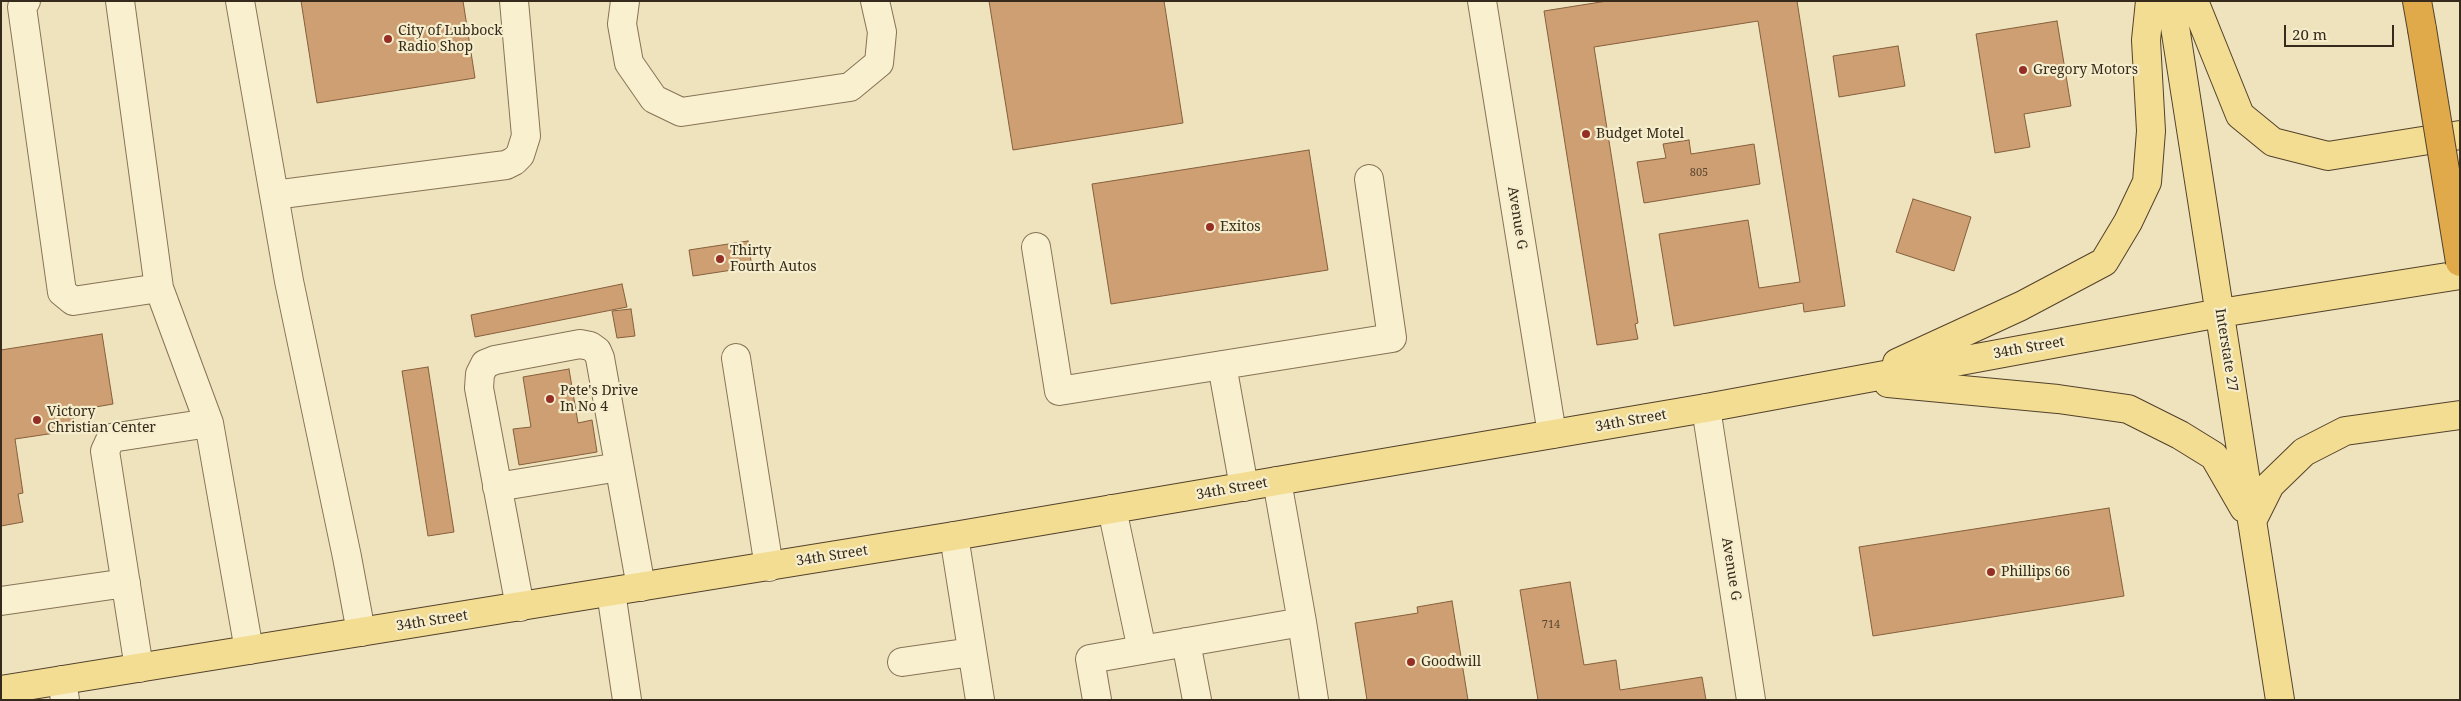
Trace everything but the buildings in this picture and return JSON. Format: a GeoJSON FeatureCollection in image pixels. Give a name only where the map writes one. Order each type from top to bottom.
{"type":"FeatureCollection","features":[{"type":"Feature","properties":{"kind":"highway"},"geometry":{"type":"LineString","coordinates":[[2417,1],[2460,262]]}},
{"type":"Feature","properties":{"kind":"main road"},"geometry":{"type":"LineString","coordinates":[[1859,380],[2021,306],[2104,262],[2128,222],[2147,182],[2151,130],[2146,40],[2150,1]]}},
{"type":"Feature","properties":{"kind":"main road","name":"Interstate 27"},"geometry":{"type":"LineString","coordinates":[[2171,1],[2280,700]]}},
{"type":"Feature","properties":{"kind":"main road"},"geometry":{"type":"LineString","coordinates":[[2194,1],[2240,114],[2273,142],[2328,156],[2460,135]]}},
{"type":"Feature","properties":{"kind":"main road","name":"34th Street"},"geometry":{"type":"LineString","coordinates":[[1,690],[64,690],[139,668],[954,536],[1706,408],[2220,314],[2460,274]]}},
{"type":"Feature","properties":{"kind":"main road"},"geometry":{"type":"LineString","coordinates":[[1859,380],[2058,399],[2128,409],[2180,435],[2214,456],[2252,521]]}},
{"type":"Feature","properties":{"kind":"main road"},"geometry":{"type":"LineString","coordinates":[[2252,521],[2270,485],[2304,452],[2345,432],[2460,415]]}},
{"type":"Feature","properties":{"kind":"street"},"geometry":{"type":"LineString","coordinates":[[26,1],[22,7],[62,292],[73,301],[159,288]]}},
{"type":"Feature","properties":{"kind":"street"},"geometry":{"type":"LineString","coordinates":[[120,1],[159,288],[209,423],[249,650]]}},
{"type":"Feature","properties":{"kind":"street"},"geometry":{"type":"LineString","coordinates":[[240,1],[289,281],[347,556],[361,632]]}},
{"type":"Feature","properties":{"kind":"street"},"geometry":{"type":"LineString","coordinates":[[274,195],[506,165],[514,161],[520,155],[526,129],[514,1]]}},
{"type":"Feature","properties":{"kind":"street"},"geometry":{"type":"LineString","coordinates":[[625,1],[622,24],[629,63],[654,99],[681,112],[850,87],[879,63],[882,32],[876,1]]}},
{"type":"Feature","properties":{"kind":"street","name":"Avenue G"},"geometry":{"type":"LineString","coordinates":[[1482,1],[1552,434]]}},
{"type":"Feature","properties":{"kind":"street"},"geometry":{"type":"LineString","coordinates":[[1036,247],[1059,391],[1392,338],[1369,179]]}},
{"type":"Feature","properties":{"kind":"street"},"geometry":{"type":"LineString","coordinates":[[520,607],[479,388],[480,374],[485,364],[496,360],[580,344],[590,346],[600,358],[641,588]]}},
{"type":"Feature","properties":{"kind":"street"},"geometry":{"type":"LineString","coordinates":[[736,358],[769,567]]}},
{"type":"Feature","properties":{"kind":"street"},"geometry":{"type":"LineString","coordinates":[[1222,365],[1244,486]]}},
{"type":"Feature","properties":{"kind":"street","name":"Avenue G"},"geometry":{"type":"LineString","coordinates":[[1706,408],[1751,700]]}},
{"type":"Feature","properties":{"kind":"street"},"geometry":{"type":"LineString","coordinates":[[139,668],[105,452],[111,438],[209,423]]}},
{"type":"Feature","properties":{"kind":"street"},"geometry":{"type":"LineString","coordinates":[[498,486],[619,467]]}},
{"type":"Feature","properties":{"kind":"street"},"geometry":{"type":"LineString","coordinates":[[1277,481],[1314,700]]}},
{"type":"Feature","properties":{"kind":"street"},"geometry":{"type":"LineString","coordinates":[[1112,509],[1142,650]]}},
{"type":"Feature","properties":{"kind":"street"},"geometry":{"type":"LineString","coordinates":[[954,536],[980,700]]}},
{"type":"Feature","properties":{"kind":"street"},"geometry":{"type":"LineString","coordinates":[[1,601],[126,583]]}},
{"type":"Feature","properties":{"kind":"street"},"geometry":{"type":"LineString","coordinates":[[611,592],[627,700]]}},
{"type":"Feature","properties":{"kind":"street"},"geometry":{"type":"LineString","coordinates":[[1097,700],[1090,659],[1302,622]]}},
{"type":"Feature","properties":{"kind":"street"},"geometry":{"type":"LineString","coordinates":[[1186,642],[1197,700]]}},
{"type":"Feature","properties":{"kind":"street"},"geometry":{"type":"LineString","coordinates":[[902,662],[972,652]]}},
{"type":"Feature","properties":{"kind":"place","name":"City of Lubbock Radio Shop"},"geometry":{"type":"Point","coordinates":[388,39]}},
{"type":"Feature","properties":{"kind":"place","name":"Gregory Motors"},"geometry":{"type":"Point","coordinates":[2023,70]}},
{"type":"Feature","properties":{"kind":"place","name":"Budget Motel"},"geometry":{"type":"Point","coordinates":[1586,134]}},
{"type":"Feature","properties":{"kind":"place","name":"Exitos"},"geometry":{"type":"Point","coordinates":[1210,227]}},
{"type":"Feature","properties":{"kind":"place","name":"Thirty Fourth Autos"},"geometry":{"type":"Point","coordinates":[720,259]}},
{"type":"Feature","properties":{"kind":"place","name":"Pete's Drive In No 4"},"geometry":{"type":"Point","coordinates":[550,399]}},
{"type":"Feature","properties":{"kind":"place","name":"Victory Christian Center"},"geometry":{"type":"Point","coordinates":[37,420]}},
{"type":"Feature","properties":{"kind":"place","name":"Phillips 66"},"geometry":{"type":"Point","coordinates":[1991,572]}},
{"type":"Feature","properties":{"kind":"place","name":"Goodwill"},"geometry":{"type":"Point","coordinates":[1411,662]}}]}
